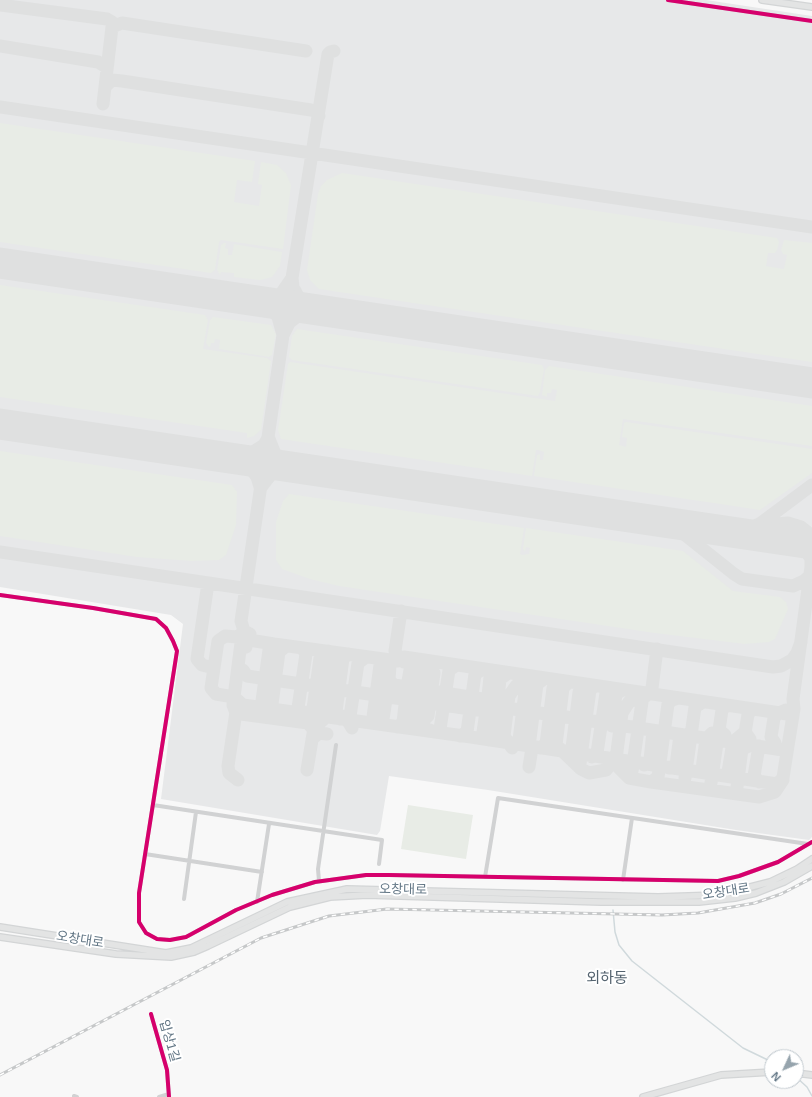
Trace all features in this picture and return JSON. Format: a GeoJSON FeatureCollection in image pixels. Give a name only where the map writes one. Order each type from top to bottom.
{"type":"FeatureCollection","features":[{"type":"Feature","properties":{"kind":"main road"},"geometry":{"type":"LineString","coordinates":[[762,0],[812,7]]}},
{"type":"Feature","properties":{"kind":"main road","name":"오창대로"},"geometry":{"type":"LineString","coordinates":[[0,937],[116,954],[171,957],[201,949],[290,907],[330,897],[348,895],[389,895],[601,902],[622,899],[685,897],[734,893],[770,882],[797,870],[812,860]]}},
{"type":"Feature","properties":{"kind":"main road","name":"오창대로"},"geometry":{"type":"LineString","coordinates":[[0,927],[166,953],[191,948],[288,902],[347,889],[601,895],[622,899],[699,902],[735,898],[772,887],[812,866]]}},
{"type":"Feature","properties":{"kind":"main road"},"geometry":{"type":"LineString","coordinates":[[643,1097],[721,1075],[764,1072]]}},
{"type":"Feature","properties":{"kind":"street"},"geometry":{"type":"LineString","coordinates":[[668,0],[812,21]]}},
{"type":"Feature","properties":{"kind":"street"},"geometry":{"type":"LineString","coordinates":[[0,595],[93,608],[156,619],[166,628],[177,651],[139,893],[139,922],[146,933],[157,938],[170,940],[186,937],[236,910],[272,895],[319,881],[366,875],[718,881],[739,876],[772,864],[791,856],[810,843]]}},
{"type":"Feature","properties":{"kind":"street"},"geometry":{"type":"LineString","coordinates":[[319,881],[318,868],[336,745]]}},
{"type":"Feature","properties":{"kind":"street"},"geometry":{"type":"LineString","coordinates":[[485,877],[498,798],[810,843]]}},
{"type":"Feature","properties":{"kind":"street"},"geometry":{"type":"LineString","coordinates":[[153,805],[269,824],[382,840],[379,864]]}},
{"type":"Feature","properties":{"kind":"street"},"geometry":{"type":"LineString","coordinates":[[184,899],[196,812]]}},
{"type":"Feature","properties":{"kind":"street"},"geometry":{"type":"LineString","coordinates":[[623,880],[632,818]]}},
{"type":"Feature","properties":{"kind":"street"},"geometry":{"type":"LineString","coordinates":[[257,902],[269,824]]}},
{"type":"Feature","properties":{"kind":"street"},"geometry":{"type":"LineString","coordinates":[[145,854],[188,862],[262,872]]}},
{"type":"Feature","properties":{"kind":"street","name":"입상1길"},"geometry":{"type":"LineString","coordinates":[[151,1014],[167,1070],[169,1096],[159,1097]]}},
{"type":"Feature","properties":{"kind":"shaded area"},"geometry":{"type":"Polygon","coordinates":[[[0,0],[706,0],[812,16],[812,837],[809,840],[389,776],[380,831],[377,835],[161,799],[183,624],[171,615],[0,587],[0,0]]]}},
{"type":"Feature","properties":{"kind":"shaded area"},"geometry":{"type":"Polygon","coordinates":[[[0,123],[255,161],[252,182],[237,180],[234,202],[259,206],[262,185],[258,184],[261,162],[277,165],[286,173],[291,185],[283,249],[221,240],[219,242],[215,270],[211,273],[0,242],[0,123]]]}},
{"type":"Feature","properties":{"kind":"shaded area"},"geometry":{"type":"Polygon","coordinates":[[[342,173],[777,238],[779,242],[777,250],[775,253],[768,253],[766,266],[784,269],[787,255],[783,254],[781,250],[784,240],[812,243],[812,362],[319,289],[310,280],[307,270],[318,194],[321,186],[327,180],[342,173]]]}},
{"type":"Feature","properties":{"kind":"shaded area"},"geometry":{"type":"Polygon","coordinates":[[[226,243],[225,248],[228,249],[228,255],[232,255],[234,244],[282,252],[280,266],[272,277],[260,280],[234,277],[234,273],[221,272],[220,275],[217,270],[221,245],[226,243]]]}},
{"type":"Feature","properties":{"kind":"shaded area"},"geometry":{"type":"Polygon","coordinates":[[[0,285],[205,315],[208,320],[203,349],[267,358],[271,361],[261,430],[254,436],[247,438],[247,433],[0,397],[0,285]]]}},
{"type":"Feature","properties":{"kind":"shaded area"},"geometry":{"type":"Polygon","coordinates":[[[213,317],[271,325],[276,334],[272,355],[269,357],[219,349],[220,340],[215,339],[214,343],[211,343],[210,347],[208,346],[206,343],[210,320],[213,317]]]}},
{"type":"Feature","properties":{"kind":"shaded area"},"geometry":{"type":"Polygon","coordinates":[[[297,329],[542,365],[544,369],[540,392],[538,396],[292,360],[289,357],[292,336],[297,329]]]}},
{"type":"Feature","properties":{"kind":"shaded area"},"geometry":{"type":"Polygon","coordinates":[[[290,362],[555,401],[557,390],[552,389],[551,393],[547,393],[547,397],[542,395],[545,370],[549,366],[812,406],[812,446],[623,419],[619,445],[626,447],[627,438],[622,437],[624,423],[626,422],[812,449],[812,473],[760,510],[534,476],[537,455],[540,454],[540,460],[543,460],[544,452],[538,450],[536,450],[532,476],[281,439],[278,430],[288,364],[290,362]]]}},
{"type":"Feature","properties":{"kind":"shaded area"},"geometry":{"type":"Polygon","coordinates":[[[0,451],[232,485],[237,492],[236,525],[226,555],[219,560],[192,561],[137,557],[0,536],[0,451]]]}},
{"type":"Feature","properties":{"kind":"shaded area"},"geometry":{"type":"Polygon","coordinates":[[[289,494],[524,528],[520,554],[522,555],[529,554],[530,548],[526,547],[525,552],[523,549],[526,528],[683,551],[733,591],[780,597],[786,602],[788,609],[775,639],[769,642],[745,644],[655,633],[339,586],[310,579],[282,569],[276,560],[276,522],[283,501],[289,494]]]}},
{"type":"Feature","properties":{"kind":"shaded area"},"geometry":{"type":"Polygon","coordinates":[[[408,805],[473,815],[466,859],[401,849],[408,805]]]}},
{"type":"Feature","properties":{"kind":"waterway"},"geometry":{"type":"LineString","coordinates":[[613,910],[615,932],[619,945],[632,961],[743,1048],[764,1058]]}},
{"type":"Feature","properties":{"kind":"waterway"},"geometry":{"type":"LineString","coordinates":[[804,1084],[812,1096]]}},
{"type":"Feature","properties":{"kind":"taxiway"},"geometry":{"type":"LineString","coordinates":[[0,5],[107,19],[112,22],[112,27]]}},
{"type":"Feature","properties":{"kind":"taxiway"},"geometry":{"type":"LineString","coordinates":[[103,104],[112,27],[122,23],[306,51]]}},
{"type":"Feature","properties":{"kind":"taxiway"},"geometry":{"type":"LineString","coordinates":[[0,46],[98,62],[106,67]]}},
{"type":"Feature","properties":{"kind":"taxiway"},"geometry":{"type":"LineString","coordinates":[[261,302],[270,300],[281,294],[292,278],[328,54],[334,51]]}},
{"type":"Feature","properties":{"kind":"taxiway"},"geometry":{"type":"LineString","coordinates":[[106,86],[112,80],[122,81],[311,110],[315,111],[319,116]]}},
{"type":"Feature","properties":{"kind":"taxiway"},"geometry":{"type":"LineString","coordinates":[[0,107],[812,227]]}},
{"type":"Feature","properties":{"kind":"taxiway"},"geometry":{"type":"LineString","coordinates":[[292,278],[293,287],[300,300],[308,306],[319,310]]}},
{"type":"Feature","properties":{"kind":"taxiway"},"geometry":{"type":"LineString","coordinates":[[261,302],[273,310],[278,317],[283,335]]}},
{"type":"Feature","properties":{"kind":"taxiway"},"geometry":{"type":"LineString","coordinates":[[250,634],[244,631],[241,621],[283,335],[289,323],[299,315],[307,311],[321,311]]}},
{"type":"Feature","properties":{"kind":"taxiway"},"geometry":{"type":"LineString","coordinates":[[231,458],[253,452],[264,445],[268,438]]}},
{"type":"Feature","properties":{"kind":"taxiway"},"geometry":{"type":"LineString","coordinates":[[269,439],[275,454],[292,467]]}},
{"type":"Feature","properties":{"kind":"taxiway"},"geometry":{"type":"LineString","coordinates":[[231,458],[242,462],[252,470],[257,477],[260,487]]}},
{"type":"Feature","properties":{"kind":"taxiway"},"geometry":{"type":"LineString","coordinates":[[262,486],[272,473],[279,469],[292,467]]}},
{"type":"Feature","properties":{"kind":"taxiway"},"geometry":{"type":"LineString","coordinates":[[737,533],[761,523],[812,485]]}},
{"type":"Feature","properties":{"kind":"taxiway"},"geometry":{"type":"LineString","coordinates":[[670,523],[742,579],[793,586],[804,581],[812,574]]}},
{"type":"Feature","properties":{"kind":"taxiway"},"geometry":{"type":"LineString","coordinates":[[760,533],[775,524],[788,523],[801,527],[812,536]]}},
{"type":"Feature","properties":{"kind":"taxiway"},"geometry":{"type":"LineString","coordinates":[[495,672],[490,677],[487,705],[783,750],[788,746],[794,709],[793,699],[811,567],[811,559],[805,549],[792,541]]}},
{"type":"Feature","properties":{"kind":"taxiway"},"geometry":{"type":"LineString","coordinates":[[0,552],[773,667],[781,666],[792,660],[797,653],[801,642]]}},
{"type":"Feature","properties":{"kind":"taxiway"},"geometry":{"type":"LineString","coordinates":[[208,583],[197,659],[202,665],[214,668]]}},
{"type":"Feature","properties":{"kind":"taxiway"},"geometry":{"type":"LineString","coordinates":[[401,611],[395,651],[397,656],[404,662]]}},
{"type":"Feature","properties":{"kind":"taxiway"},"geometry":{"type":"LineString","coordinates":[[243,630],[244,634],[249,640],[274,644],[398,661],[404,657],[787,714],[794,709]]}},
{"type":"Feature","properties":{"kind":"taxiway"},"geometry":{"type":"LineString","coordinates":[[246,647],[242,633],[238,637],[225,636],[218,641],[211,688],[216,694],[234,697],[243,705],[471,737],[777,784],[783,778],[788,746]]}},
{"type":"Feature","properties":{"kind":"taxiway"},"geometry":{"type":"LineString","coordinates":[[242,635],[233,705],[236,713],[308,723],[313,729],[324,719],[327,694],[323,687],[329,683],[333,658],[332,655],[328,651],[320,658],[312,716],[314,723]]}},
{"type":"Feature","properties":{"kind":"taxiway"},"geometry":{"type":"LineString","coordinates":[[263,704],[266,709],[272,704],[279,652],[286,646]]}},
{"type":"Feature","properties":{"kind":"taxiway"},"geometry":{"type":"LineString","coordinates":[[302,648],[306,654],[298,708],[303,714],[307,712]]}},
{"type":"Feature","properties":{"kind":"taxiway"},"geometry":{"type":"LineString","coordinates":[[652,688],[657,649]]}},
{"type":"Feature","properties":{"kind":"taxiway"},"geometry":{"type":"LineString","coordinates":[[262,701],[269,650]]}},
{"type":"Feature","properties":{"kind":"taxiway"},"geometry":{"type":"LineString","coordinates":[[345,716],[340,719],[336,712],[343,658],[349,654]]}},
{"type":"Feature","properties":{"kind":"taxiway"},"geometry":{"type":"LineString","coordinates":[[352,728],[349,723],[358,663],[366,657]]}},
{"type":"Feature","properties":{"kind":"taxiway"},"geometry":{"type":"LineString","coordinates":[[389,680],[383,719],[378,724],[373,717],[380,665],[386,660],[390,665],[389,680],[394,685],[495,701]]}},
{"type":"Feature","properties":{"kind":"taxiway"},"geometry":{"type":"LineString","coordinates":[[411,727],[415,724],[423,666],[429,661]]}},
{"type":"Feature","properties":{"kind":"taxiway"},"geometry":{"type":"LineString","coordinates":[[397,727],[403,723],[405,704],[411,700],[407,695],[407,687],[410,670],[416,664]]}},
{"type":"Feature","properties":{"kind":"taxiway"},"geometry":{"type":"LineString","coordinates":[[430,730],[434,732],[440,729],[449,670],[455,666]]}},
{"type":"Feature","properties":{"kind":"taxiway"},"geometry":{"type":"LineString","coordinates":[[243,670],[247,676],[477,710]]}},
{"type":"Feature","properties":{"kind":"taxiway"},"geometry":{"type":"LineString","coordinates":[[460,736],[467,732],[475,674],[481,670]]}},
{"type":"Feature","properties":{"kind":"taxiway"},"geometry":{"type":"LineString","coordinates":[[405,725],[424,720],[428,716],[434,673]]}},
{"type":"Feature","properties":{"kind":"taxiway"},"geometry":{"type":"LineString","coordinates":[[493,701],[487,705],[483,732],[489,740],[494,736],[500,679],[507,674]]}},
{"type":"Feature","properties":{"kind":"taxiway"},"geometry":{"type":"LineString","coordinates":[[513,744],[519,740],[526,684],[533,678]]}},
{"type":"Feature","properties":{"kind":"taxiway"},"geometry":{"type":"LineString","coordinates":[[530,739],[537,684],[544,679]]}},
{"type":"Feature","properties":{"kind":"taxiway"},"geometry":{"type":"LineString","coordinates":[[512,748],[504,736],[509,696],[516,686],[522,682],[527,680],[535,681]]}},
{"type":"Feature","properties":{"kind":"taxiway"},"geometry":{"type":"LineString","coordinates":[[540,748],[546,744],[553,688],[558,681]]}},
{"type":"Feature","properties":{"kind":"taxiway"},"geometry":{"type":"LineString","coordinates":[[568,683],[563,688],[556,745],[581,769],[589,773],[606,770],[616,755]]}},
{"type":"Feature","properties":{"kind":"taxiway"},"geometry":{"type":"LineString","coordinates":[[566,752],[572,748],[579,692],[584,685]]}},
{"type":"Feature","properties":{"kind":"taxiway"},"geometry":{"type":"LineString","coordinates":[[580,764],[590,690],[595,686]]}},
{"type":"Feature","properties":{"kind":"taxiway"},"geometry":{"type":"LineString","coordinates":[[612,726],[616,694],[622,690]]}},
{"type":"Feature","properties":{"kind":"taxiway"},"geometry":{"type":"LineString","coordinates":[[592,757],[597,753],[606,693]]}},
{"type":"Feature","properties":{"kind":"taxiway"},"geometry":{"type":"LineString","coordinates":[[646,696],[629,702],[622,713],[616,759],[619,768],[629,778],[651,782],[658,777],[668,704],[672,700],[678,698]]}},
{"type":"Feature","properties":{"kind":"taxiway"},"geometry":{"type":"LineString","coordinates":[[632,771],[642,702]]}},
{"type":"Feature","properties":{"kind":"taxiway"},"geometry":{"type":"LineString","coordinates":[[685,778],[695,707],[703,702]]}},
{"type":"Feature","properties":{"kind":"taxiway"},"geometry":{"type":"LineString","coordinates":[[237,705],[228,766],[229,773],[238,780]]}},
{"type":"Feature","properties":{"kind":"taxiway"},"geometry":{"type":"LineString","coordinates":[[725,735],[719,730],[722,710],[727,705]]}},
{"type":"Feature","properties":{"kind":"taxiway"},"geometry":{"type":"LineString","coordinates":[[744,740],[748,714],[753,709]]}},
{"type":"Feature","properties":{"kind":"taxiway"},"geometry":{"type":"LineString","coordinates":[[775,743],[771,737],[774,718],[777,714],[786,710]]}},
{"type":"Feature","properties":{"kind":"taxiway"},"geometry":{"type":"LineString","coordinates":[[307,770],[315,722]]}},
{"type":"Feature","properties":{"kind":"taxiway"},"geometry":{"type":"LineString","coordinates":[[711,783],[719,730]]}},
{"type":"Feature","properties":{"kind":"taxiway"},"geometry":{"type":"LineString","coordinates":[[644,765],[650,760],[653,731]]}},
{"type":"Feature","properties":{"kind":"taxiway"},"geometry":{"type":"LineString","coordinates":[[734,778],[728,772],[733,742],[745,732],[750,739]]}},
{"type":"Feature","properties":{"kind":"taxiway"},"geometry":{"type":"LineString","coordinates":[[312,739],[319,733],[327,734]]}},
{"type":"Feature","properties":{"kind":"taxiway"},"geometry":{"type":"LineString","coordinates":[[708,774],[702,769],[706,739],[712,733]]}},
{"type":"Feature","properties":{"kind":"taxiway"},"geometry":{"type":"LineString","coordinates":[[669,768],[676,765],[680,735]]}},
{"type":"Feature","properties":{"kind":"taxiway"},"geometry":{"type":"LineString","coordinates":[[737,787],[742,749],[751,745]]}},
{"type":"Feature","properties":{"kind":"taxiway"},"geometry":{"type":"LineString","coordinates":[[759,746],[754,776],[759,782]]}},
{"type":"Feature","properties":{"kind":"taxiway"},"geometry":{"type":"LineString","coordinates":[[529,767],[531,754]]}},
{"type":"Feature","properties":{"kind":"taxiway"},"geometry":{"type":"LineString","coordinates":[[651,782],[759,797],[775,792],[783,780]]}},
{"type":"Feature","properties":{"kind":"runway"},"geometry":{"type":"LineString","coordinates":[[0,263],[812,383]]}},
{"type":"Feature","properties":{"kind":"runway"},"geometry":{"type":"LineString","coordinates":[[0,424],[812,544]]}},
{"type":"Feature","properties":{"kind":"railway"},"geometry":{"type":"LineString","coordinates":[[0,1075],[261,938],[329,916],[387,909],[662,915],[698,913],[755,903],[781,894],[812,878]]}},
{"type":"Feature","properties":{"kind":"cycle path"},"geometry":{"type":"LineString","coordinates":[[668,0],[812,21]]}},
{"type":"Feature","properties":{"kind":"cycle path"},"geometry":{"type":"LineString","coordinates":[[0,595],[93,608],[156,619],[166,628],[173,641],[177,651],[139,893],[139,922],[146,933],[157,939],[170,940],[186,937],[236,910],[272,895],[315,882],[366,875],[718,881],[739,876],[778,862],[812,842]]}},
{"type":"Feature","properties":{"kind":"cycle path"},"geometry":{"type":"LineString","coordinates":[[151,1014],[167,1070],[169,1097]]}},
{"type":"Feature","properties":{"kind":"district","name":"외하동"},"geometry":{"type":"Point","coordinates":[607,979]}}]}
